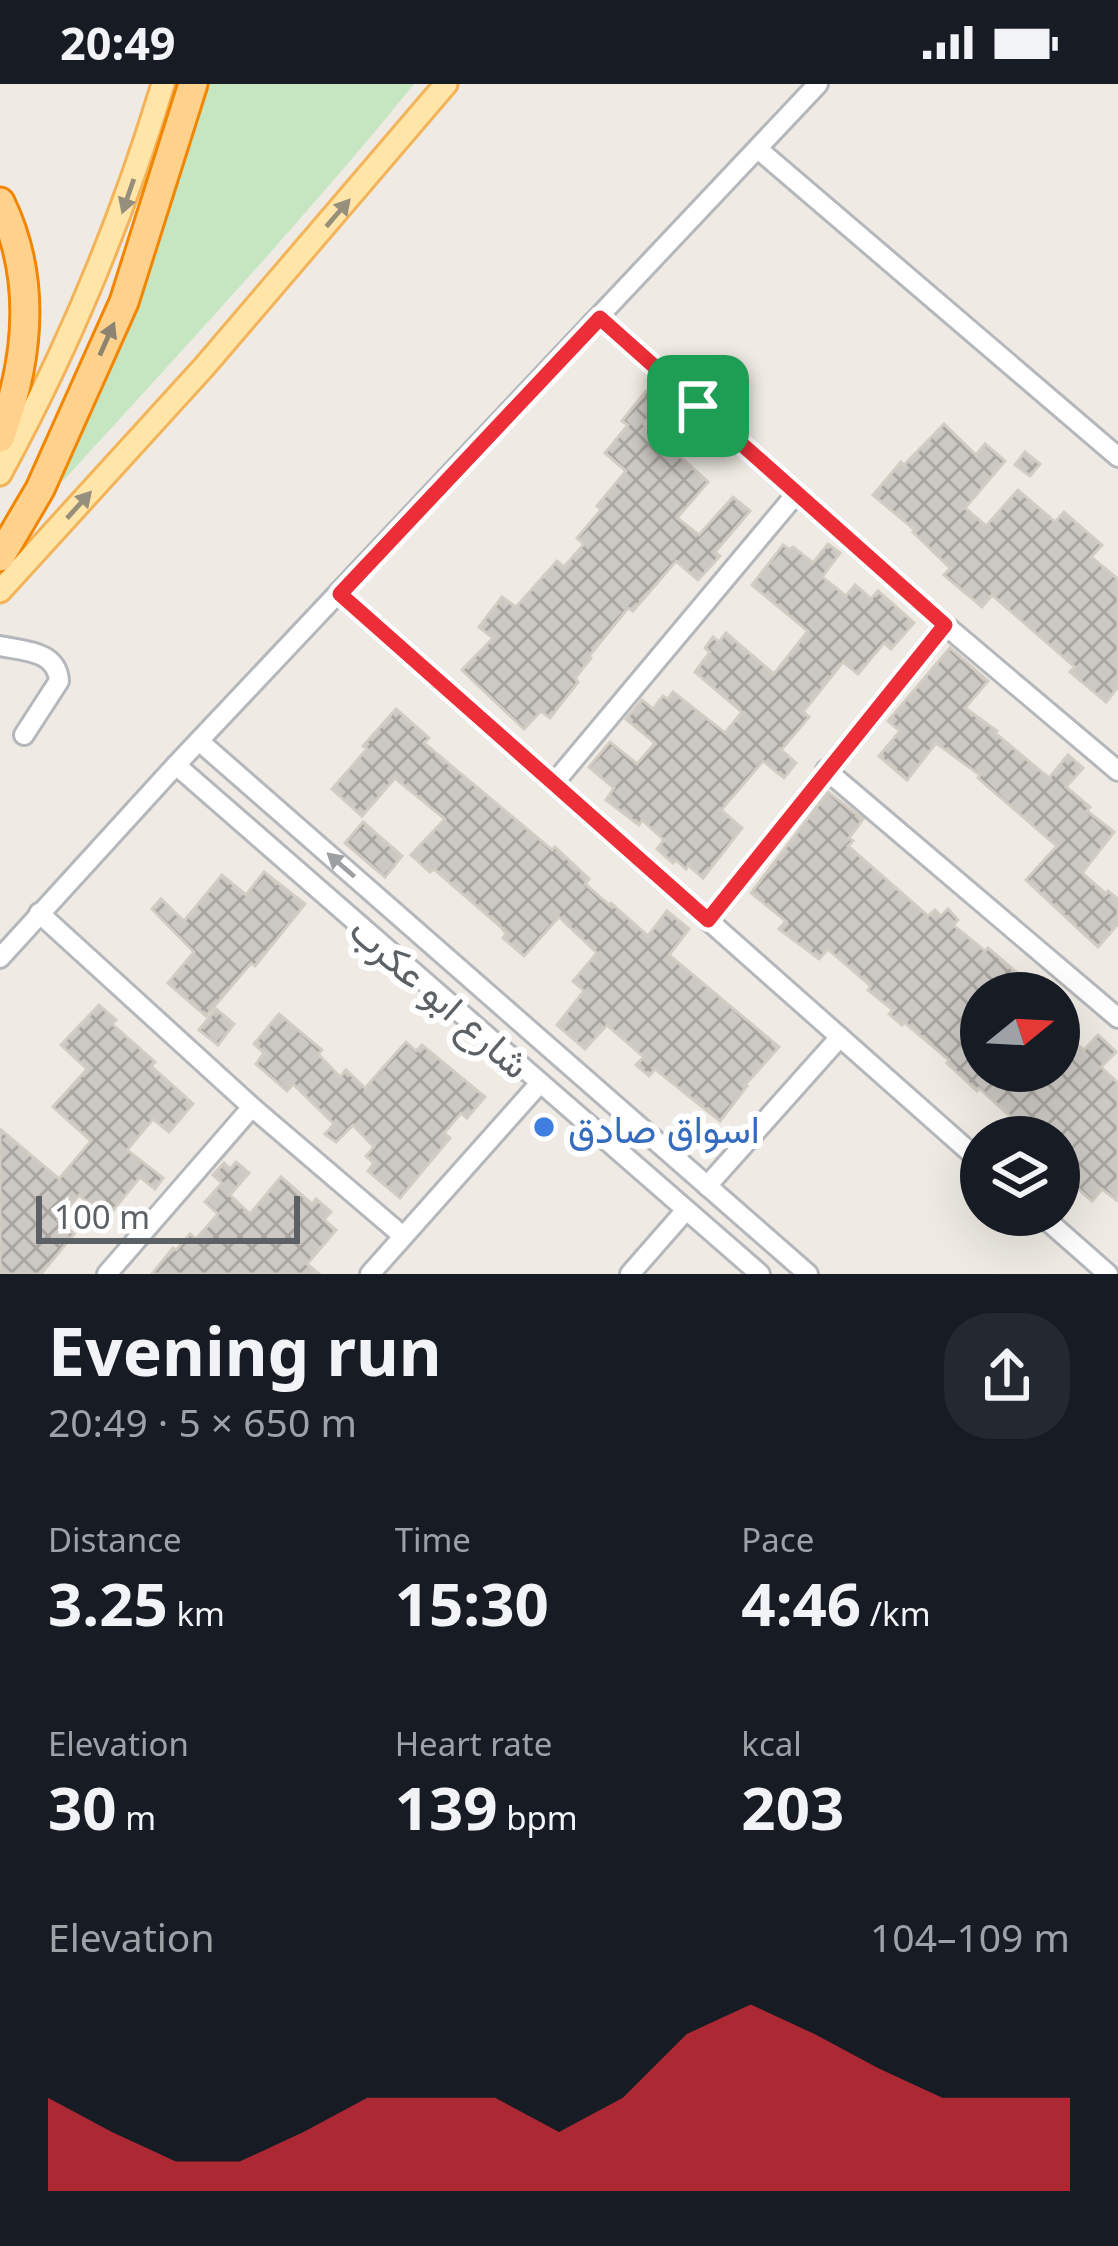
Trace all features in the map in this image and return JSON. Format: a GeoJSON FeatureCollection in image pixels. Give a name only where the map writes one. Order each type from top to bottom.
{"type":"FeatureCollection","features":[{"type":"Feature","properties":{"kind":"highway"},"geometry":{"type":"LineString","coordinates":[[0,557],[40,489],[124,302],[194,84]]}},
{"type":"Feature","properties":{"kind":"highway"},"geometry":{"type":"LineString","coordinates":[[0,202],[20,258],[26,308],[25,342],[0,438]]}},
{"type":"Feature","properties":{"kind":"main road"},"geometry":{"type":"LineString","coordinates":[[0,474],[92,285],[122,212],[163,84]]}},
{"type":"Feature","properties":{"kind":"main road"},"geometry":{"type":"LineString","coordinates":[[0,591],[204,367],[446,84]]}},
{"type":"Feature","properties":{"kind":"street"},"geometry":{"type":"LineString","coordinates":[[0,958],[818,84]]}},
{"type":"Feature","properties":{"kind":"street"},"geometry":{"type":"LineString","coordinates":[[758,148],[1118,457]]}},
{"type":"Feature","properties":{"kind":"street"},"geometry":{"type":"LineString","coordinates":[[600,318],[945,625],[1118,771]]}},
{"type":"Feature","properties":{"kind":"street"},"geometry":{"type":"LineString","coordinates":[[554,783],[796,494]]}},
{"type":"Feature","properties":{"kind":"street"},"geometry":{"type":"LineString","coordinates":[[340,594],[960,1143]]}},
{"type":"Feature","properties":{"kind":"street"},"geometry":{"type":"LineString","coordinates":[[708,920],[945,625]]}},
{"type":"Feature","properties":{"kind":"street"},"geometry":{"type":"LineString","coordinates":[[0,646],[40,654],[59,673],[59,681],[24,735]]}},
{"type":"Feature","properties":{"kind":"street"},"geometry":{"type":"LineString","coordinates":[[199,741],[808,1274]]}},
{"type":"Feature","properties":{"kind":"street","name":"شارع ابو عكرب"},"geometry":{"type":"LineString","coordinates":[[176,765],[760,1274]]}},
{"type":"Feature","properties":{"kind":"street"},"geometry":{"type":"LineString","coordinates":[[826,770],[1118,1018]]}},
{"type":"Feature","properties":{"kind":"street"},"geometry":{"type":"LineString","coordinates":[[39,913],[252,1107],[403,1236]]}},
{"type":"Feature","properties":{"kind":"street"},"geometry":{"type":"LineString","coordinates":[[707,1186],[840,1037]]}},
{"type":"Feature","properties":{"kind":"street"},"geometry":{"type":"LineString","coordinates":[[370,1274],[540,1083]]}},
{"type":"Feature","properties":{"kind":"street"},"geometry":{"type":"LineString","coordinates":[[107,1274],[252,1107]]}},
{"type":"Feature","properties":{"kind":"street"},"geometry":{"type":"LineString","coordinates":[[630,1274],[686,1210]]}},
{"type":"Feature","properties":{"kind":"street"},"geometry":{"type":"LineString","coordinates":[[1065,1236],[1108,1274]]}},
{"type":"Feature","properties":{"kind":"green space"},"geometry":{"type":"Polygon","coordinates":[[[209,84],[414,84],[286,235],[63,481],[55,473],[148,275],[209,84]]]}},
{"type":"Feature","properties":{"kind":"building"},"geometry":{"type":"Polygon","coordinates":[[[646,391],[661,403],[644,424],[708,482],[677,518],[699,535],[733,497],[750,511],[698,580],[676,561],[633,611],[628,608],[589,656],[575,678],[578,682],[550,718],[541,711],[524,729],[462,670],[493,638],[479,627],[502,597],[516,607],[557,561],[564,567],[584,544],[577,538],[626,471],[605,453],[628,425],[622,421],[646,391]]]}},
{"type":"Feature","properties":{"kind":"building"},"geometry":{"type":"Polygon","coordinates":[[[944,424],[976,455],[985,444],[1005,461],[965,508],[986,526],[1018,490],[1055,522],[1064,512],[1102,545],[1091,557],[1118,579],[1118,687],[1106,702],[1070,672],[1075,667],[992,595],[982,607],[944,575],[950,568],[873,495],[944,424]]]}},
{"type":"Feature","properties":{"kind":"building"},"geometry":{"type":"Polygon","coordinates":[[[1025,452],[1040,464],[1030,476],[1015,465],[1025,452]]]}},
{"type":"Feature","properties":{"kind":"building"},"geometry":{"type":"Polygon","coordinates":[[[828,544],[840,553],[822,577],[846,596],[855,585],[871,599],[878,591],[914,623],[891,649],[884,643],[858,674],[843,662],[803,712],[809,717],[781,750],[796,763],[784,778],[763,761],[721,810],[742,828],[703,878],[688,865],[686,869],[676,860],[673,863],[657,849],[664,840],[642,820],[639,825],[606,800],[614,788],[589,767],[610,742],[637,764],[655,743],[626,719],[642,700],[653,709],[673,692],[725,733],[742,712],[695,672],[710,652],[705,648],[713,637],[719,642],[726,633],[774,674],[808,631],[752,585],[783,545],[813,563],[828,544]]]}},
{"type":"Feature","properties":{"kind":"building"},"geometry":{"type":"Polygon","coordinates":[[[950,648],[988,681],[965,708],[1049,778],[1068,755],[1083,768],[1066,787],[1114,832],[1082,873],[1118,899],[1118,924],[1098,947],[1026,880],[1057,846],[980,775],[936,743],[907,780],[879,756],[900,731],[888,721],[950,648]]]}},
{"type":"Feature","properties":{"kind":"building"},"geometry":{"type":"Polygon","coordinates":[[[396,709],[429,738],[424,743],[552,850],[555,847],[589,879],[585,884],[648,936],[667,911],[689,929],[669,955],[779,1047],[720,1121],[655,1069],[649,1076],[636,1065],[644,1057],[607,1025],[585,1049],[557,1025],[584,991],[573,981],[597,953],[559,917],[524,956],[503,938],[506,934],[501,927],[411,855],[445,819],[395,778],[362,816],[332,789],[396,709]]]}},
{"type":"Feature","properties":{"kind":"building"},"geometry":{"type":"Polygon","coordinates":[[[828,792],[863,819],[848,846],[928,916],[935,910],[941,916],[948,909],[958,920],[953,925],[1016,972],[960,972],[960,1075],[949,1060],[889,1014],[893,1010],[868,990],[871,986],[828,949],[819,959],[779,929],[786,921],[751,893],[828,792]]]}},
{"type":"Feature","properties":{"kind":"building"},"geometry":{"type":"Polygon","coordinates":[[[363,822],[402,856],[385,877],[345,843],[363,822]]]}},
{"type":"Feature","properties":{"kind":"building"},"geometry":{"type":"Polygon","coordinates":[[[264,872],[305,904],[206,1016],[168,983],[194,952],[152,909],[161,899],[184,921],[222,875],[246,895],[264,872]]]}},
{"type":"Feature","properties":{"kind":"building"},"geometry":{"type":"Polygon","coordinates":[[[99,1005],[116,1020],[112,1024],[155,1062],[151,1066],[193,1104],[169,1132],[153,1119],[127,1150],[163,1178],[155,1189],[140,1177],[107,1218],[79,1195],[58,1220],[74,1234],[41,1274],[0,1274],[0,1129],[59,1179],[91,1141],[53,1107],[87,1069],[61,1045],[99,1005]]]}},
{"type":"Feature","properties":{"kind":"building"},"geometry":{"type":"Polygon","coordinates":[[[216,1009],[234,1024],[218,1045],[199,1030],[216,1009]]]}},
{"type":"Feature","properties":{"kind":"building"},"geometry":{"type":"Polygon","coordinates":[[[279,1014],[322,1050],[318,1054],[340,1077],[346,1070],[365,1088],[406,1042],[416,1051],[422,1045],[485,1097],[467,1118],[461,1113],[444,1133],[450,1138],[400,1198],[368,1171],[374,1163],[366,1156],[374,1147],[353,1125],[336,1142],[325,1134],[334,1124],[293,1084],[287,1091],[256,1064],[264,1053],[254,1044],[279,1014]]]}},
{"type":"Feature","properties":{"kind":"building"},"geometry":{"type":"Polygon","coordinates":[[[1098,1035],[1116,1052],[1101,1067],[1118,1083],[1118,1201],[1102,1189],[1092,1201],[1080,1190],[1080,1116],[1010,1116],[983,1092],[1080,1092],[1080,1047],[1084,1050],[1098,1035]]]}},
{"type":"Feature","properties":{"kind":"building"},"geometry":{"type":"Polygon","coordinates":[[[236,1162],[249,1173],[230,1195],[250,1214],[281,1177],[312,1204],[316,1199],[331,1212],[324,1220],[336,1230],[307,1264],[319,1274],[152,1274],[173,1248],[190,1234],[196,1239],[218,1214],[205,1202],[222,1183],[213,1175],[224,1163],[230,1169],[236,1162]]]}},
{"type":"Feature","properties":{"kind":"place","name":"اسواق صادق"},"geometry":{"type":"Point","coordinates":[544,1127]}},
{"type":"Feature","properties":{"kind":"route"},"geometry":{"type":"LineString","coordinates":[[600,318],[698,406],[945,625],[708,920],[340,594],[600,318]]}}]}
